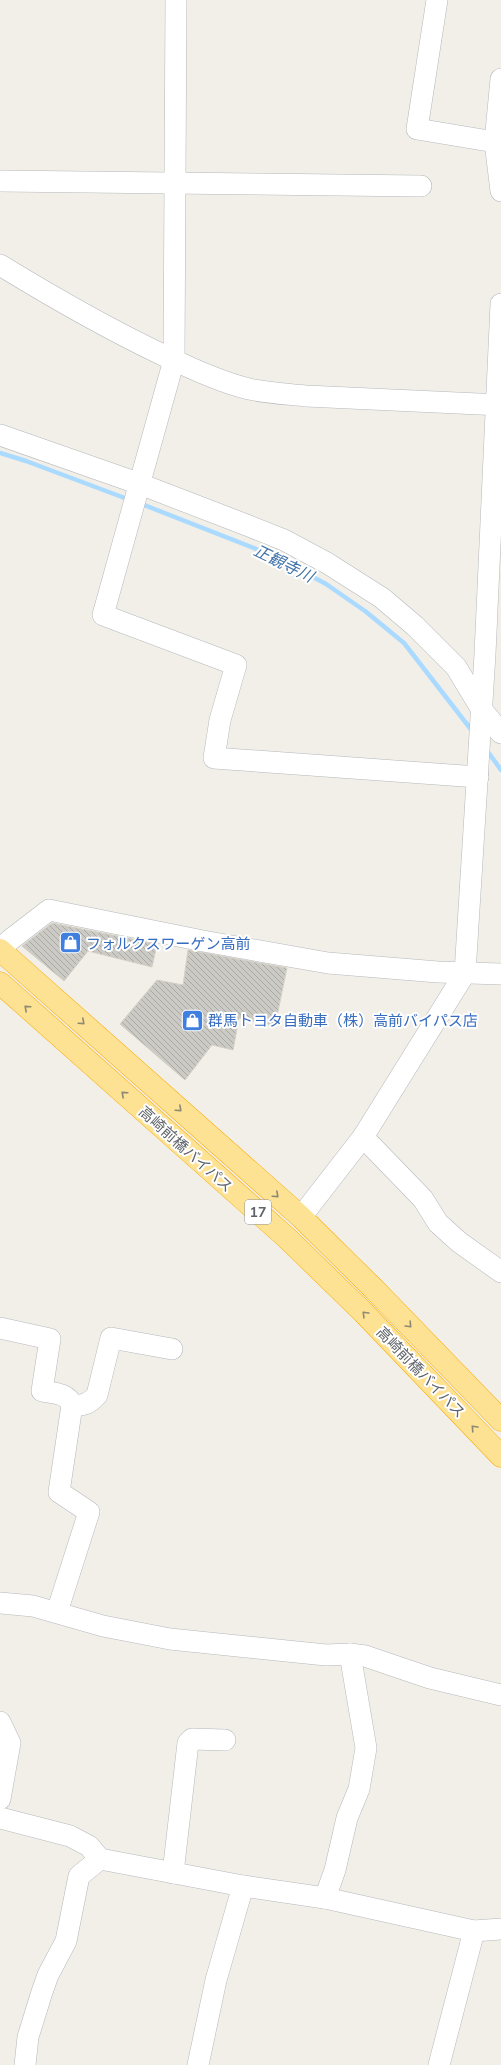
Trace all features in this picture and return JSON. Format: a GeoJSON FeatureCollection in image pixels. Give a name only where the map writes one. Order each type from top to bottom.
{"type":"FeatureCollection","features":[{"type":"Feature","properties":{"kind":"highway","name":"高崎前橋バイパス"},"geometry":{"type":"LineString","coordinates":[[0,950],[301,1217],[375,1290],[501,1420]]}},
{"type":"Feature","properties":{"kind":"highway","name":"高崎前橋バイパス"},"geometry":{"type":"LineString","coordinates":[[3,991],[287,1238],[363,1312],[501,1456]]}},
{"type":"Feature","properties":{"kind":"street"},"geometry":{"type":"LineString","coordinates":[[176,0],[174,360],[103,616],[236,665],[220,720],[214,758],[478,777]]}},
{"type":"Feature","properties":{"kind":"street"},"geometry":{"type":"LineString","coordinates":[[437,0],[417,129],[495,142]]}},
{"type":"Feature","properties":{"kind":"street"},"geometry":{"type":"LineString","coordinates":[[501,79],[495,142],[501,187]]}},
{"type":"Feature","properties":{"kind":"street"},"geometry":{"type":"LineString","coordinates":[[0,181],[421,186]]}},
{"type":"Feature","properties":{"kind":"street"},"geometry":{"type":"LineString","coordinates":[[0,265],[67,306],[122,336],[174,360],[228,382],[248,388],[277,394],[499,405]]}},
{"type":"Feature","properties":{"kind":"street"},"geometry":{"type":"LineString","coordinates":[[301,1217],[363,1137],[465,973],[484,676],[493,655],[501,304]]}},
{"type":"Feature","properties":{"kind":"street"},"geometry":{"type":"LineString","coordinates":[[0,435],[140,484],[284,540],[327,563],[382,598],[415,626],[456,667],[482,710],[501,733]]}},
{"type":"Feature","properties":{"kind":"street"},"geometry":{"type":"LineString","coordinates":[[456,667],[471,675],[484,676]]}},
{"type":"Feature","properties":{"kind":"street"},"geometry":{"type":"LineString","coordinates":[[0,950],[10,940],[49,910],[203,941],[328,963],[465,973],[501,974]]}},
{"type":"Feature","properties":{"kind":"street"},"geometry":{"type":"LineString","coordinates":[[363,1137],[423,1199],[438,1223],[459,1242],[501,1272]]}},
{"type":"Feature","properties":{"kind":"street"},"geometry":{"type":"LineString","coordinates":[[0,1328],[50,1339],[42,1391],[66,1396],[72,1405],[59,1492],[89,1512],[57,1612]]}},
{"type":"Feature","properties":{"kind":"street"},"geometry":{"type":"LineString","coordinates":[[72,1405],[82,1406],[91,1402],[97,1395],[111,1338],[172,1349]]}},
{"type":"Feature","properties":{"kind":"street"},"geometry":{"type":"LineString","coordinates":[[0,1603],[33,1606],[103,1626],[170,1639],[326,1655],[350,1654],[371,1658],[430,1678],[501,1695]]}},
{"type":"Feature","properties":{"kind":"street"},"geometry":{"type":"LineString","coordinates":[[325,1898],[335,1870],[347,1818],[359,1789],[366,1748],[350,1654]]}},
{"type":"Feature","properties":{"kind":"street"},"geometry":{"type":"LineString","coordinates":[[0,1722],[10,1743],[0,1799]]}},
{"type":"Feature","properties":{"kind":"street"},"geometry":{"type":"LineString","coordinates":[[173,1873],[188,1742],[192,1739],[225,1740]]}},
{"type":"Feature","properties":{"kind":"street"},"geometry":{"type":"LineString","coordinates":[[0,1818],[70,1836],[90,1846],[100,1860],[243,1886],[325,1898],[474,1931],[501,1929]]}},
{"type":"Feature","properties":{"kind":"street"},"geometry":{"type":"LineString","coordinates":[[25,2065],[28,2037],[42,1992],[48,1975],[66,1941],[79,1876],[100,1860]]}},
{"type":"Feature","properties":{"kind":"street"},"geometry":{"type":"LineString","coordinates":[[198,2065],[216,1980],[243,1886]]}},
{"type":"Feature","properties":{"kind":"street"},"geometry":{"type":"LineString","coordinates":[[439,2065],[474,1931]]}},
{"type":"Feature","properties":{"kind":"building"},"geometry":{"type":"Polygon","coordinates":[[[52,923],[157,944],[152,967],[88,951],[64,981],[22,946],[52,923]]]}},
{"type":"Feature","properties":{"kind":"building"},"geometry":{"type":"Polygon","coordinates":[[[188,950],[287,968],[275,1026],[239,1018],[233,1050],[212,1045],[185,1080],[120,1024],[157,980],[183,985],[188,950]]]}},
{"type":"Feature","properties":{"kind":"waterway","name":"正観寺川"},"geometry":{"type":"LineString","coordinates":[[0,453],[26,461],[130,500]]}},
{"type":"Feature","properties":{"kind":"waterway","name":"正観寺川"},"geometry":{"type":"LineString","coordinates":[[139,503],[274,556],[326,584],[365,611],[404,643],[473,732]]}},
{"type":"Feature","properties":{"kind":"waterway","name":"正観寺川"},"geometry":{"type":"LineString","coordinates":[[486,749],[501,770]]}},
{"type":"Feature","properties":{"kind":"place","name":"フォルクスワーゲン高前"},"geometry":{"type":"Point","coordinates":[70,943]}},
{"type":"Feature","properties":{"kind":"place","name":"群馬トヨタ自動車（株）高前バイパス店"},"geometry":{"type":"Point","coordinates":[192,1020]}}]}
